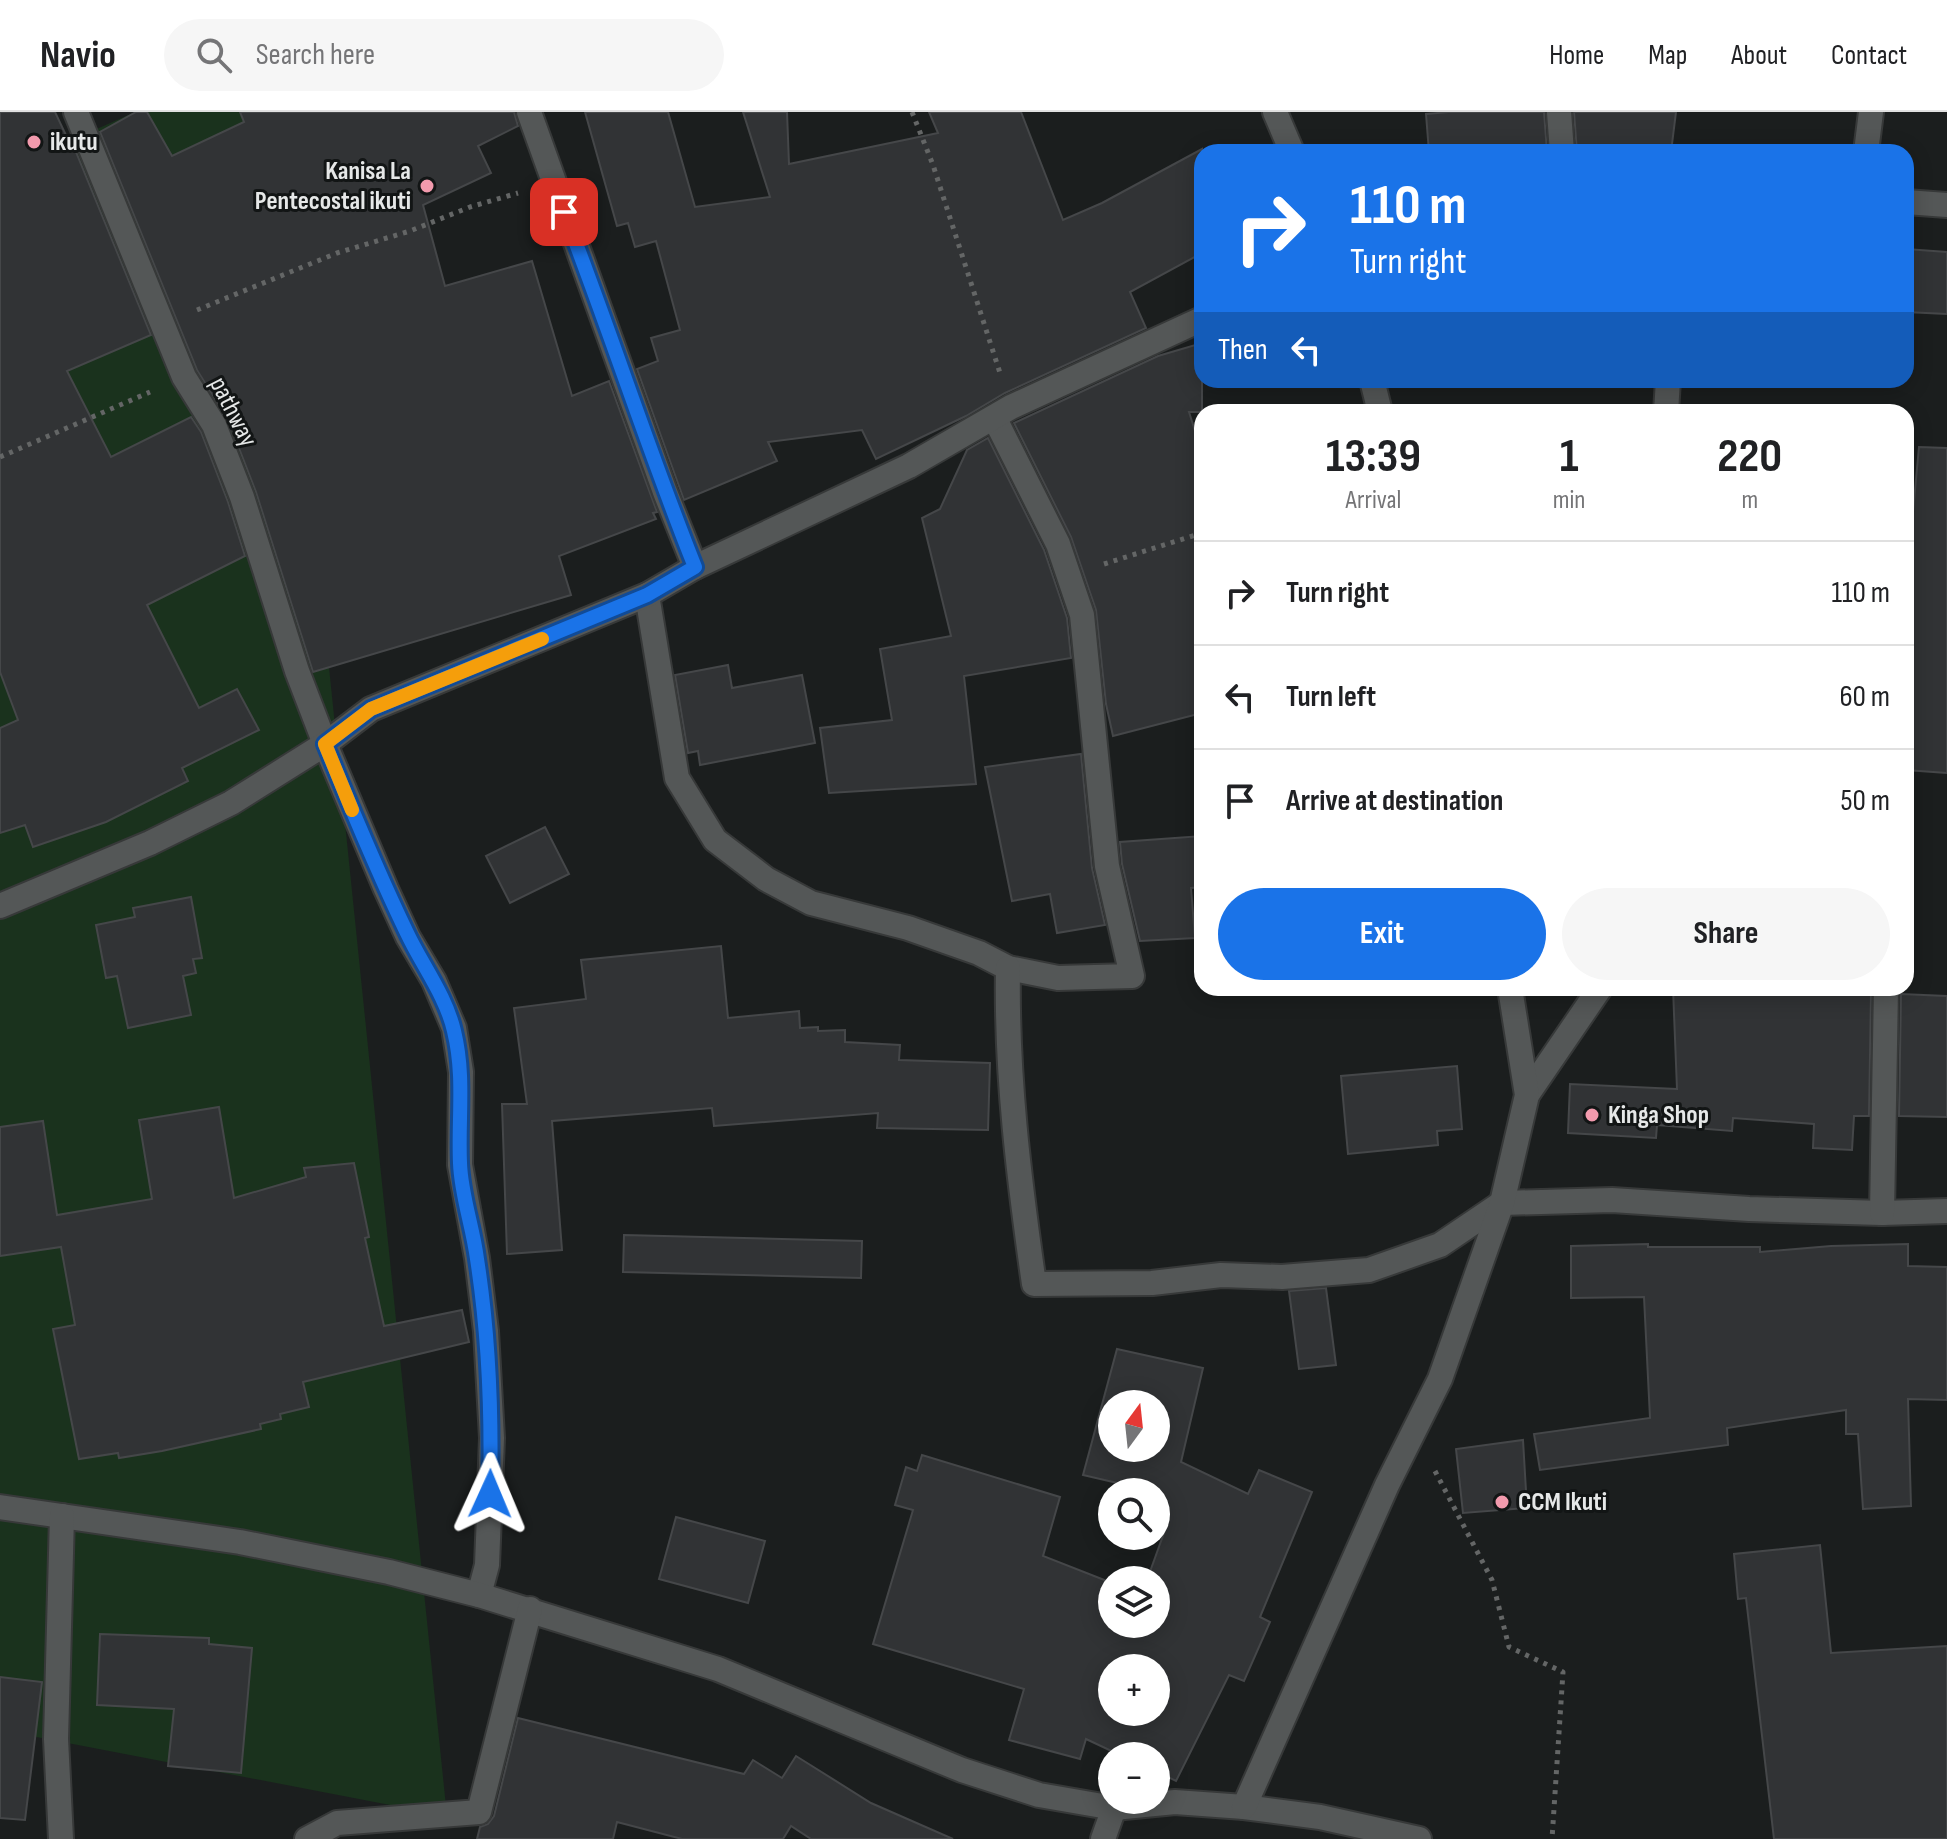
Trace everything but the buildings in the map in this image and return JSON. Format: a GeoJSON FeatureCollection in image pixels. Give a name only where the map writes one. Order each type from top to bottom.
{"type":"FeatureCollection","features":[{"type":"Feature","properties":{"kind":"street","name":"pathway"},"geometry":{"type":"LineString","coordinates":[[76,112],[184,377],[220,440],[242,497],[297,671],[325,744],[386,889],[408,937],[434,981],[454,1028],[461,1072],[460,1165],[477,1258],[486,1331],[492,1438],[487,1565],[479,1595]]}},
{"type":"Feature","properties":{"kind":"street"},"geometry":{"type":"LineString","coordinates":[[529,112],[665,492],[695,567]]}},
{"type":"Feature","properties":{"kind":"street"},"geometry":{"type":"LineString","coordinates":[[1275,112],[1289,144]]}},
{"type":"Feature","properties":{"kind":"street"},"geometry":{"type":"LineString","coordinates":[[1559,112],[1561,144]]}},
{"type":"Feature","properties":{"kind":"street"},"geometry":{"type":"LineString","coordinates":[[1867,144],[1871,112]]}},
{"type":"Feature","properties":{"kind":"street"},"geometry":{"type":"LineString","coordinates":[[1914,203],[1947,205]]}},
{"type":"Feature","properties":{"kind":"street"},"geometry":{"type":"LineString","coordinates":[[0,906],[150,843],[231,803],[325,744],[371,709],[647,595],[695,567],[909,466],[1003,413],[1194,323]]}},
{"type":"Feature","properties":{"kind":"street"},"geometry":{"type":"LineString","coordinates":[[647,595],[677,778],[715,840],[766,879],[811,903],[908,928],[979,953],[1008,968],[1058,978],[1132,976],[1107,866],[1082,615],[1058,544],[1003,413]]}},
{"type":"Feature","properties":{"kind":"street"},"geometry":{"type":"LineString","coordinates":[[1008,968],[1009,1081],[1034,1284],[1152,1283],[1221,1275],[1282,1277],[1369,1270],[1440,1245],[1502,1203],[1612,1200],[1749,1209],[1882,1213],[1947,1211]]}},
{"type":"Feature","properties":{"kind":"street"},"geometry":{"type":"LineString","coordinates":[[1511,996],[1527,1095]]}},
{"type":"Feature","properties":{"kind":"street"},"geometry":{"type":"LineString","coordinates":[[1244,1807],[1337,1595],[1440,1379],[1502,1203],[1527,1095],[1595,996]]}},
{"type":"Feature","properties":{"kind":"street"},"geometry":{"type":"LineString","coordinates":[[1882,1213],[1886,996]]}},
{"type":"Feature","properties":{"kind":"street"},"geometry":{"type":"LineString","coordinates":[[0,1507],[240,1542],[389,1572],[479,1595],[718,1669],[962,1770],[1039,1795],[1098,1805]]}},
{"type":"Feature","properties":{"kind":"street"},"geometry":{"type":"LineString","coordinates":[[61,1839],[56,1739],[62,1516]]}},
{"type":"Feature","properties":{"kind":"street"},"geometry":{"type":"LineString","coordinates":[[307,1839],[337,1823],[479,1812],[530,1609]]}},
{"type":"Feature","properties":{"kind":"street"},"geometry":{"type":"LineString","coordinates":[[1170,1802],[1244,1807],[1320,1817],[1419,1839]]}},
{"type":"Feature","properties":{"kind":"street"},"geometry":{"type":"LineString","coordinates":[[1103,1839],[1112,1814]]}},
{"type":"Feature","properties":{"kind":"path"},"geometry":{"type":"LineString","coordinates":[[905,112],[914,115],[1003,413]]}},
{"type":"Feature","properties":{"kind":"path"},"geometry":{"type":"LineString","coordinates":[[163,324],[337,253],[410,231],[470,207],[553,183]]}},
{"type":"Feature","properties":{"kind":"path"},"geometry":{"type":"LineString","coordinates":[[0,457],[184,377]]}},
{"type":"Feature","properties":{"kind":"path"},"geometry":{"type":"LineString","coordinates":[[1070,577],[1194,536]]}},
{"type":"Feature","properties":{"kind":"path"},"geometry":{"type":"LineString","coordinates":[[1413,1431],[1492,1580],[1509,1647],[1563,1672],[1552,1839]]}},
{"type":"Feature","properties":{"kind":"green space"},"geometry":{"type":"Polygon","coordinates":[[[135,112],[272,112],[447,1816],[0,1730],[0,172],[135,112]]]}},
{"type":"Feature","properties":{"kind":"slow traffic"},"geometry":{"type":"LineString","coordinates":[[352,810],[325,744],[371,709],[542,639]]}},
{"type":"Feature","properties":{"kind":"place","name":"ikutu"},"geometry":{"type":"Point","coordinates":[34,142]}},
{"type":"Feature","properties":{"kind":"place","name":"Kanisa La Pentecostal ikuti"},"geometry":{"type":"Point","coordinates":[427,186]}},
{"type":"Feature","properties":{"kind":"place","name":"Kinga Shop"},"geometry":{"type":"Point","coordinates":[1592,1115]}},
{"type":"Feature","properties":{"kind":"place","name":"CCM Ikuti"},"geometry":{"type":"Point","coordinates":[1502,1502]}},
{"type":"Feature","properties":{"kind":"route"},"geometry":{"type":"LineString","coordinates":[[490,1494],[492,1438],[486,1331],[477,1258],[460,1165],[461,1072],[454,1028],[434,981],[408,937],[369,852],[325,744],[371,709],[647,595],[695,567],[564,212]]}}]}
